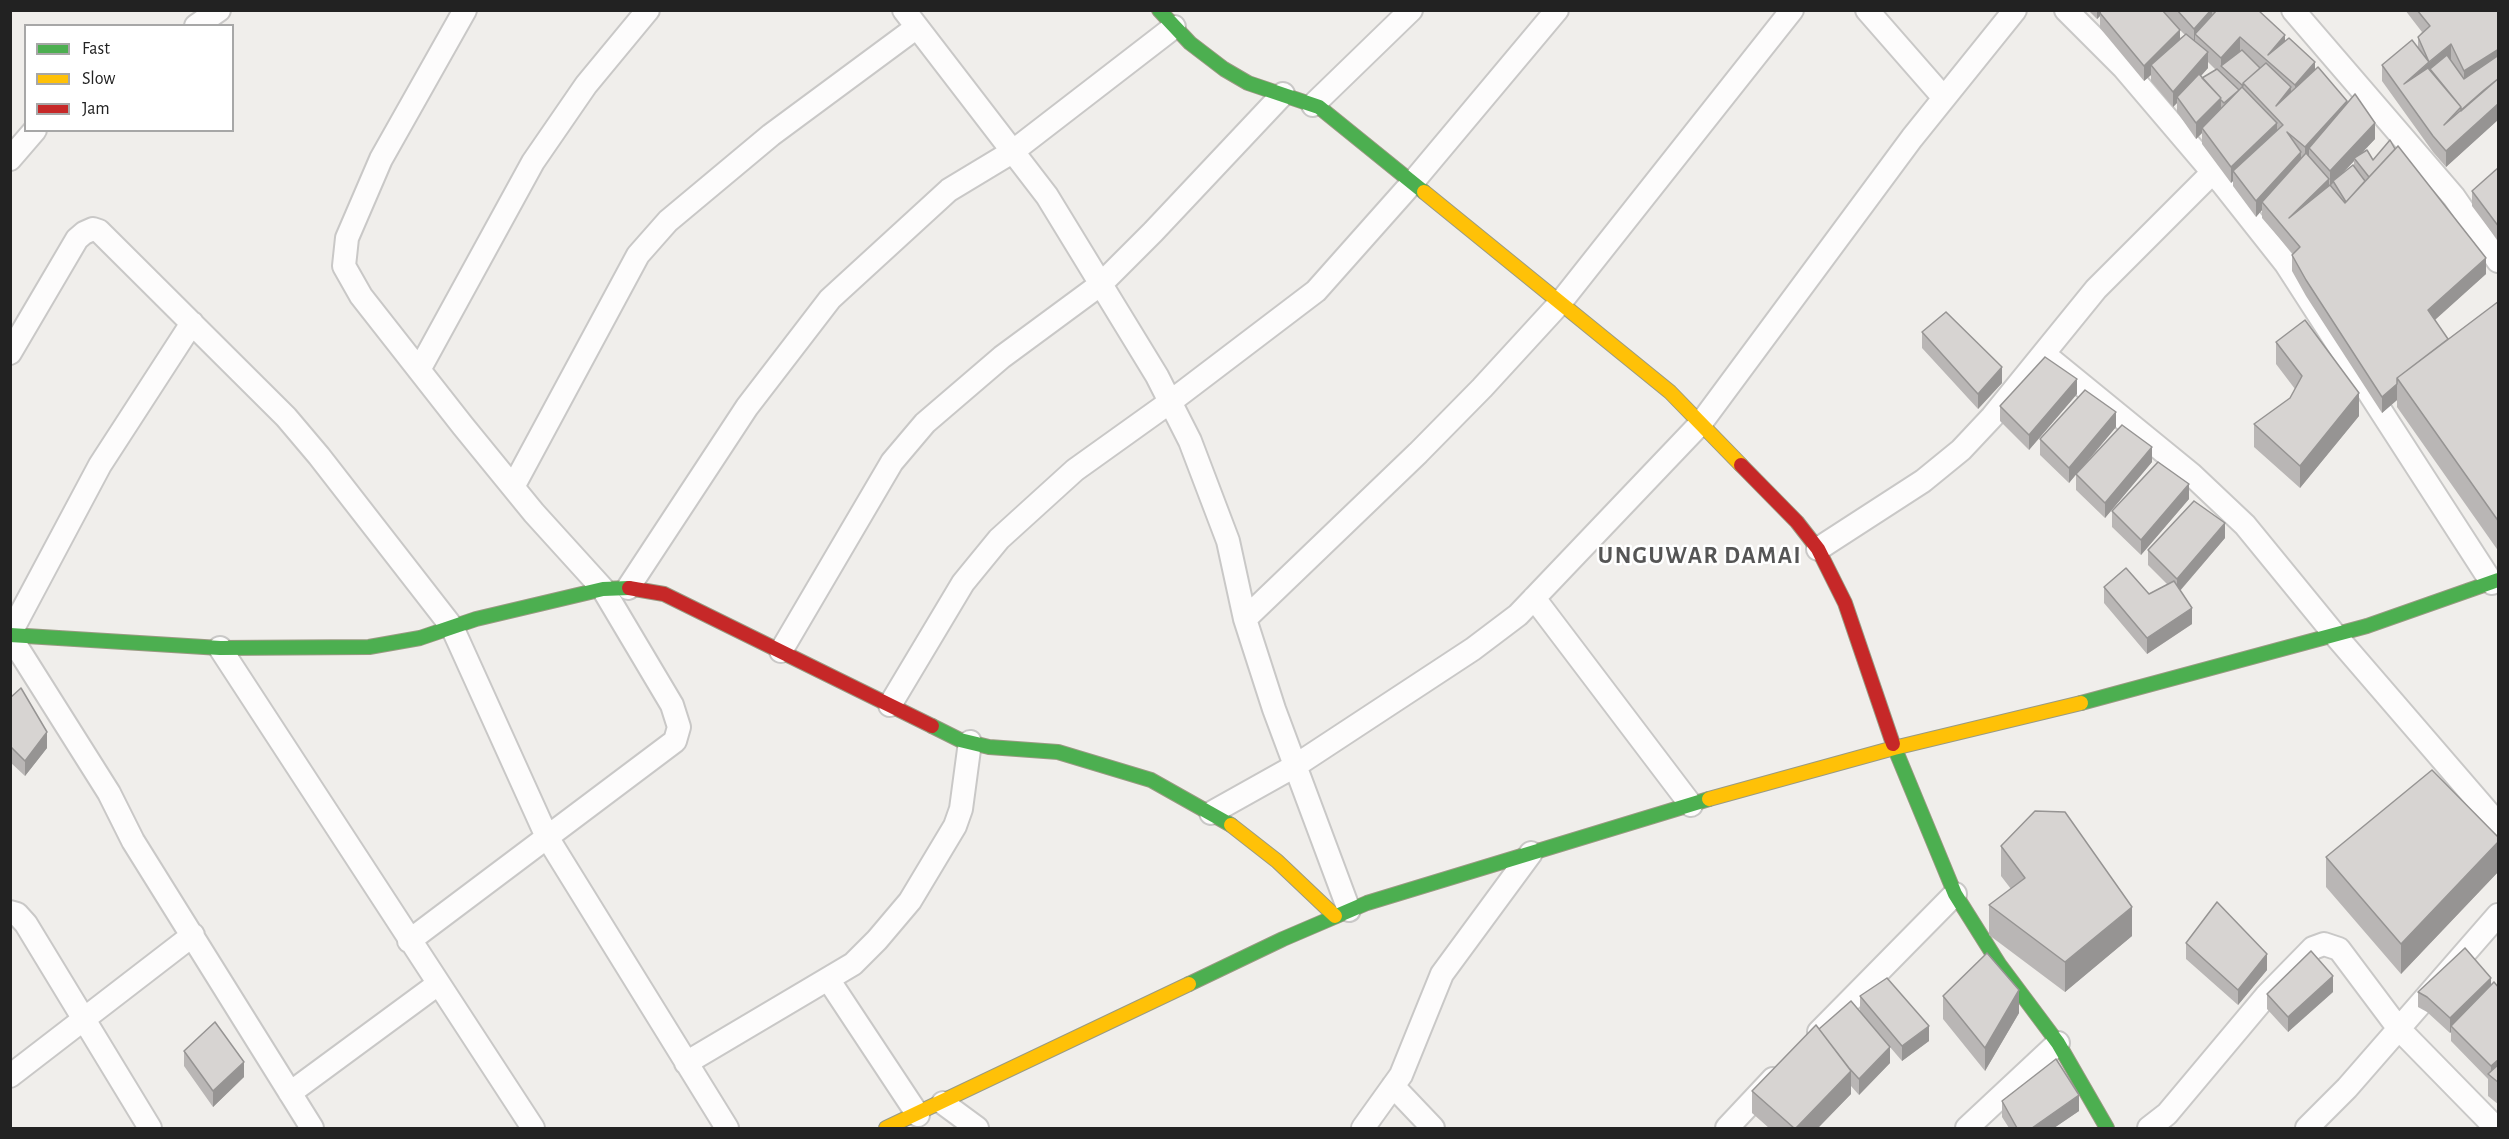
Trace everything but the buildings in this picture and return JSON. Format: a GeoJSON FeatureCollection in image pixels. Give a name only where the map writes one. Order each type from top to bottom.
{"type":"FeatureCollection","features":[{"type":"Feature","properties":{"kind":"street"},"geometry":{"type":"LineString","coordinates":[[199,24],[219,10]]}},
{"type":"Feature","properties":{"kind":"street"},"geometry":{"type":"LineString","coordinates":[[410,941],[675,741],[679,727],[672,705],[603,589],[513,487],[419,370],[361,296],[344,266],[347,238],[381,159],[465,10]]}},
{"type":"Feature","properties":{"kind":"street"},"geometry":{"type":"LineString","coordinates":[[419,370],[533,162],[586,86],[648,10]]}},
{"type":"Feature","properties":{"kind":"street"},"geometry":{"type":"LineString","coordinates":[[1313,105],[1411,10]]}},
{"type":"Feature","properties":{"kind":"street"},"geometry":{"type":"LineString","coordinates":[[890,705],[963,583],[999,539],[1075,470],[1170,402],[1316,291],[1412,183],[1557,10]]}},
{"type":"Feature","properties":{"kind":"street"},"geometry":{"type":"LineString","coordinates":[[1245,619],[1418,453],[1560,303],[1792,10]]}},
{"type":"Feature","properties":{"kind":"street"},"geometry":{"type":"LineString","coordinates":[[1867,10],[1944,98]]}},
{"type":"Feature","properties":{"kind":"street"},"geometry":{"type":"LineString","coordinates":[[1210,813],[1296,765],[1473,649],[1518,615],[1701,423],[1912,138],[2015,10]]}},
{"type":"Feature","properties":{"kind":"street"},"geometry":{"type":"LineString","coordinates":[[886,1128],[918,1115],[1283,939],[1367,903],[1691,804],[1894,748],[2088,701],[2367,626],[2495,581],[2286,264],[2213,172],[2124,68],[2066,10]]}},
{"type":"Feature","properties":{"kind":"street"},"geometry":{"type":"LineString","coordinates":[[2293,10],[2454,197],[2499,261]]}},
{"type":"Feature","properties":{"kind":"street"},"geometry":{"type":"LineString","coordinates":[[513,487],[638,255],[668,221],[911,19],[1047,196],[1157,376],[1190,441],[1228,541],[1245,619],[1296,765],[1342,913]]}},
{"type":"Feature","properties":{"kind":"street"},"geometry":{"type":"LineString","coordinates":[[628,588],[747,407],[830,299],[949,190],[1012,152],[1167,19],[1190,44],[1248,83],[1319,107],[1670,392],[1797,522],[1818,549],[1845,603],[1894,748],[1955,894],[1999,964],[2058,1043],[2107,1128]]}},
{"type":"Feature","properties":{"kind":"street"},"geometry":{"type":"LineString","coordinates":[[781,651],[892,462],[925,423],[1002,357],[1101,284],[1283,94]]}},
{"type":"Feature","properties":{"kind":"street"},"geometry":{"type":"LineString","coordinates":[[10,159],[33,132]]}},
{"type":"Feature","properties":{"kind":"street"},"geometry":{"type":"LineString","coordinates":[[1818,549],[1915,487],[1961,450],[1992,417],[2096,289],[2213,172]]}},
{"type":"Feature","properties":{"kind":"street"},"geometry":{"type":"LineString","coordinates":[[10,352],[77,239],[84,232],[93,229],[99,231],[286,417],[320,456],[452,627],[547,837],[727,1128]]}},
{"type":"Feature","properties":{"kind":"street"},"geometry":{"type":"LineString","coordinates":[[10,635],[100,465],[192,323]]}},
{"type":"Feature","properties":{"kind":"street"},"geometry":{"type":"LineString","coordinates":[[2044,354],[2191,474],[2245,525],[2335,634],[2499,824]]}},
{"type":"Feature","properties":{"kind":"street"},"geometry":{"type":"LineString","coordinates":[[10,635],[220,648],[369,647],[420,638],[476,619],[603,589],[628,588],[663,594],[960,740],[1068,755],[1151,780],[1226,821],[1342,913]]}},
{"type":"Feature","properties":{"kind":"street"},"geometry":{"type":"LineString","coordinates":[[1534,598],[1691,804]]}},
{"type":"Feature","properties":{"kind":"street"},"geometry":{"type":"LineString","coordinates":[[10,635],[109,793],[133,841],[312,1128]]}},
{"type":"Feature","properties":{"kind":"street"},"geometry":{"type":"LineString","coordinates":[[220,648],[533,1128]]}},
{"type":"Feature","properties":{"kind":"street"},"geometry":{"type":"LineString","coordinates":[[686,1063],[853,964],[877,940],[916,891],[955,826],[961,809],[970,742]]}},
{"type":"Feature","properties":{"kind":"street"},"geometry":{"type":"LineString","coordinates":[[1363,1128],[1401,1075],[1442,974],[1531,853]]}},
{"type":"Feature","properties":{"kind":"street"},"geometry":{"type":"LineString","coordinates":[[1800,1051],[1955,894]]}},
{"type":"Feature","properties":{"kind":"street"},"geometry":{"type":"LineString","coordinates":[[10,912],[17,914],[26,924],[150,1128]]}},
{"type":"Feature","properties":{"kind":"street"},"geometry":{"type":"LineString","coordinates":[[2307,1128],[2347,1088],[2499,915]]}},
{"type":"Feature","properties":{"kind":"street"},"geometry":{"type":"LineString","coordinates":[[10,1076],[193,935]]}},
{"type":"Feature","properties":{"kind":"street"},"geometry":{"type":"LineString","coordinates":[[2150,1128],[2175,1105],[2266,996],[2313,948],[2324,944],[2339,949],[2399,1029],[2496,1128]]}},
{"type":"Feature","properties":{"kind":"street"},"geometry":{"type":"LineString","coordinates":[[828,979],[918,1115]]}},
{"type":"Feature","properties":{"kind":"street"},"geometry":{"type":"LineString","coordinates":[[290,1093],[438,984]]}},
{"type":"Feature","properties":{"kind":"street"},"geometry":{"type":"LineString","coordinates":[[1967,1128],[2058,1043]]}},
{"type":"Feature","properties":{"kind":"street"},"geometry":{"type":"LineString","coordinates":[[1727,1128],[1784,1068]]}},
{"type":"Feature","properties":{"kind":"street"},"geometry":{"type":"LineString","coordinates":[[1393,1086],[1433,1128]]}},
{"type":"Feature","properties":{"kind":"street"},"geometry":{"type":"LineString","coordinates":[[943,1103],[977,1128]]}},
{"type":"Feature","properties":{"kind":"traffic: fast"},"geometry":{"type":"LineString","coordinates":[[1159,10],[1190,43],[1224,69],[1248,83],[1319,107],[1424,192]]}},
{"type":"Feature","properties":{"kind":"traffic: fast"},"geometry":{"type":"LineString","coordinates":[[2081,703],[2367,626],[2498,580]]}},
{"type":"Feature","properties":{"kind":"traffic: fast"},"geometry":{"type":"LineString","coordinates":[[10,635],[220,648],[369,647],[420,638],[476,619],[603,589],[629,588]]}},
{"type":"Feature","properties":{"kind":"traffic: fast"},"geometry":{"type":"LineString","coordinates":[[932,726],[960,740],[989,747],[1058,752],[1151,780],[1231,825]]}},
{"type":"Feature","properties":{"kind":"traffic: fast"},"geometry":{"type":"LineString","coordinates":[[1893,744],[1955,894],[1999,964],[2058,1043],[2107,1128]]}},
{"type":"Feature","properties":{"kind":"traffic: fast"},"geometry":{"type":"LineString","coordinates":[[1189,984],[1283,939],[1367,903],[1709,799]]}},
{"type":"Feature","properties":{"kind":"traffic: slow"},"geometry":{"type":"LineString","coordinates":[[1424,192],[1670,392],[1741,465]]}},
{"type":"Feature","properties":{"kind":"traffic: slow"},"geometry":{"type":"LineString","coordinates":[[1709,799],[1894,748],[2081,703]]}},
{"type":"Feature","properties":{"kind":"traffic: slow"},"geometry":{"type":"LineString","coordinates":[[1231,825],[1277,861],[1335,916]]}},
{"type":"Feature","properties":{"kind":"traffic: slow"},"geometry":{"type":"LineString","coordinates":[[886,1128],[1189,984]]}},
{"type":"Feature","properties":{"kind":"traffic: jam"},"geometry":{"type":"LineString","coordinates":[[1741,465],[1797,522],[1818,549],[1845,603],[1893,744]]}},
{"type":"Feature","properties":{"kind":"traffic: jam"},"geometry":{"type":"LineString","coordinates":[[629,588],[664,594],[932,726]]}},
{"type":"Feature","properties":{"kind":"district","name":"UNGUWAR DAMAI"},"geometry":{"type":"Point","coordinates":[1700,556]}}]}
